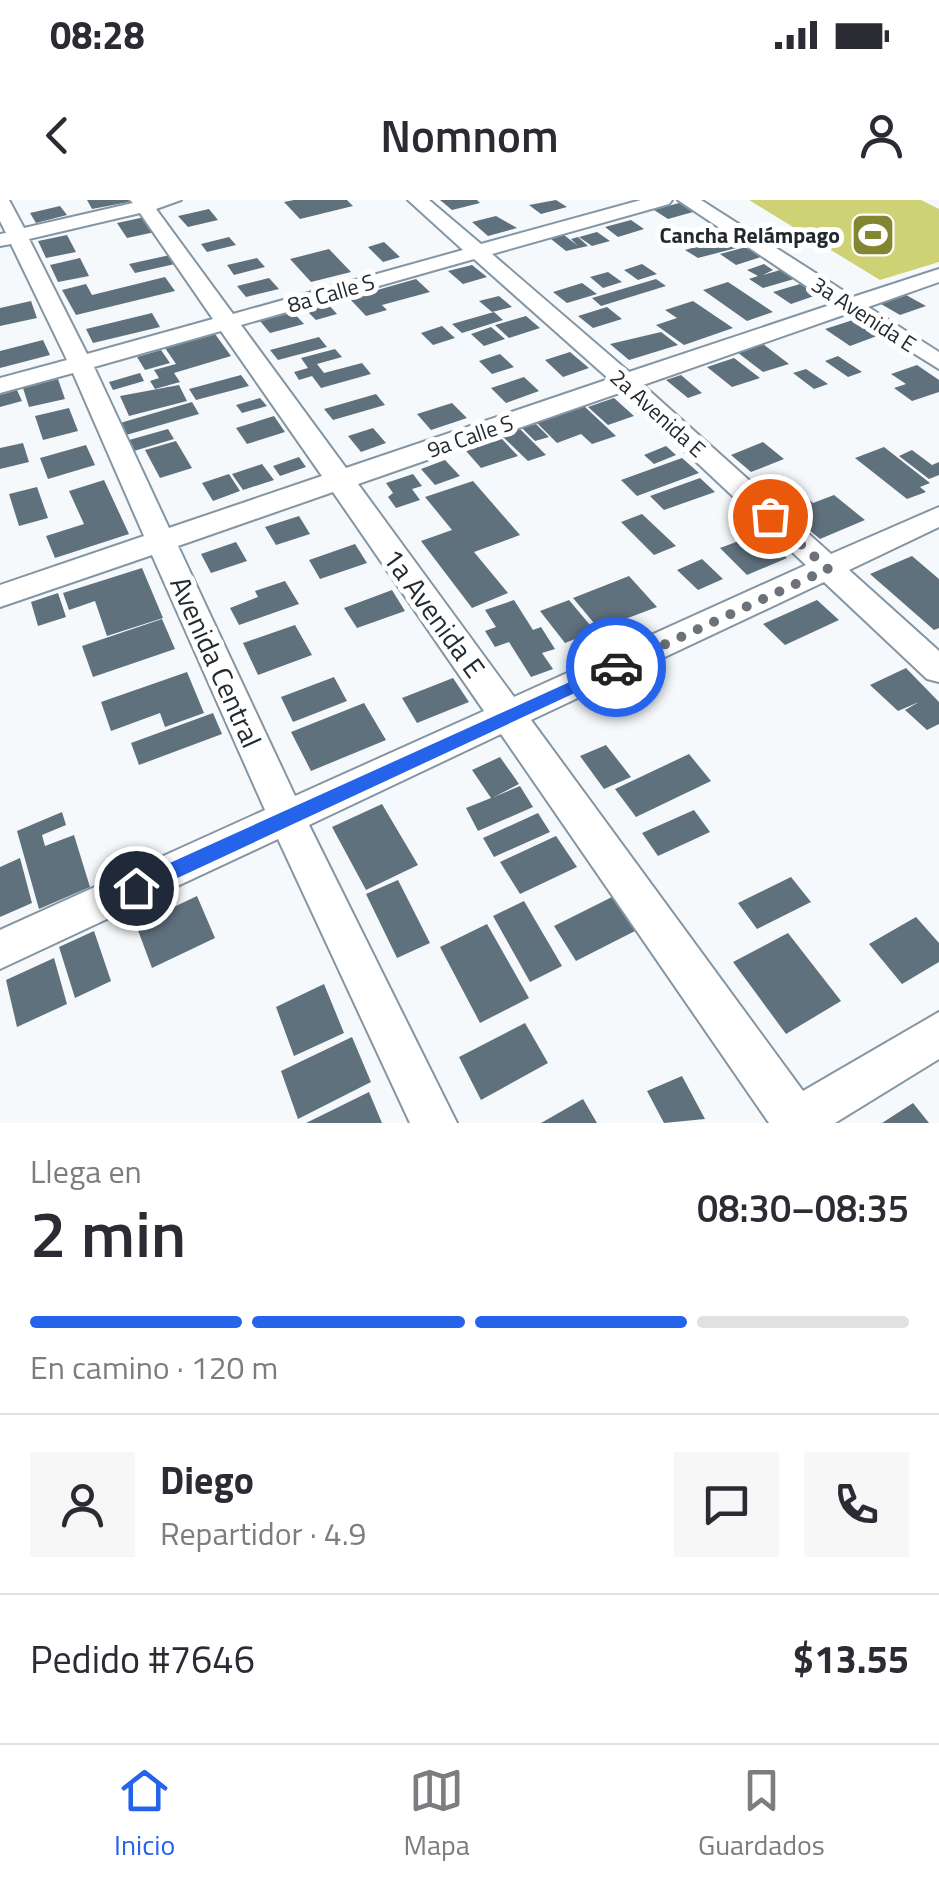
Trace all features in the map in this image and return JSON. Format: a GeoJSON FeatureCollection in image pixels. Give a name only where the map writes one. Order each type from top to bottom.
{"type":"FeatureCollection","features":[{"type":"Feature","properties":{"kind":"street","name":"2a Avenida E"},"geometry":{"type":"LineString","coordinates":[[418,200],[626,382],[939,670]]}},
{"type":"Feature","properties":{"kind":"street","name":"8a Calle S"},"geometry":{"type":"LineString","coordinates":[[0,386],[662,200]]}},
{"type":"Feature","properties":{"kind":"street","name":"3a Avenida E"},"geometry":{"type":"LineString","coordinates":[[688,200],[939,362]]}},
{"type":"Feature","properties":{"kind":"street","name":"Avenida Central"},"geometry":{"type":"LineString","coordinates":[[0,201],[9,238],[80,363],[287,819],[434,1123]]}},
{"type":"Feature","properties":{"kind":"street"},"geometry":{"type":"LineString","coordinates":[[9,238],[152,202]]}},
{"type":"Feature","properties":{"kind":"street","name":"1a Avenida E"},"geometry":{"type":"LineString","coordinates":[[152,202],[227,322],[796,1122]]}},
{"type":"Feature","properties":{"kind":"street","name":"9a Calle S"},"geometry":{"type":"LineString","coordinates":[[0,596],[939,275]]}},
{"type":"Feature","properties":{"kind":"street"},"geometry":{"type":"LineString","coordinates":[[0,950],[939,516]]}},
{"type":"Feature","properties":{"kind":"street"},"geometry":{"type":"LineString","coordinates":[[796,1122],[939,1034]]}},
{"type":"Feature","properties":{"kind":"green space","name":"Cancha Relámpago"},"geometry":{"type":"Polygon","coordinates":[[[749,200],[921,200],[939,209],[939,262],[880,280],[749,200]]]}},
{"type":"Feature","properties":{"kind":"building"},"geometry":{"type":"Polygon","coordinates":[[[87,200],[129,200],[129,202],[92,209],[87,200]]]}},
{"type":"Feature","properties":{"kind":"building"},"geometry":{"type":"Polygon","coordinates":[[[347,200],[353,206],[300,219],[284,202],[347,200]]]}},
{"type":"Feature","properties":{"kind":"building"},"geometry":{"type":"Polygon","coordinates":[[[440,200],[477,200],[480,203],[452,210],[440,200]]]}},
{"type":"Feature","properties":{"kind":"building"},"geometry":{"type":"Polygon","coordinates":[[[556,200],[567,207],[541,214],[529,205],[556,200]]]}},
{"type":"Feature","properties":{"kind":"building"},"geometry":{"type":"Polygon","coordinates":[[[679,203],[693,212],[668,219],[654,210],[679,203]]]}},
{"type":"Feature","properties":{"kind":"building"},"geometry":{"type":"Polygon","coordinates":[[[60,206],[67,215],[36,223],[30,213],[60,206]]]}},
{"type":"Feature","properties":{"kind":"building"},"geometry":{"type":"Polygon","coordinates":[[[209,209],[218,220],[188,227],[178,216],[209,209]]]}},
{"type":"Feature","properties":{"kind":"building"},"geometry":{"type":"Polygon","coordinates":[[[496,216],[517,228],[488,236],[472,222],[496,216]]]}},
{"type":"Feature","properties":{"kind":"building"},"geometry":{"type":"Polygon","coordinates":[[[145,217],[155,232],[127,238],[117,223],[145,217]]]}},
{"type":"Feature","properties":{"kind":"building"},"geometry":{"type":"Polygon","coordinates":[[[631,220],[644,229],[618,237],[605,227],[631,220]]]}},
{"type":"Feature","properties":{"kind":"building"},"geometry":{"type":"Polygon","coordinates":[[[597,232],[610,241],[592,246],[579,237],[597,232]]]}},
{"type":"Feature","properties":{"kind":"building"},"geometry":{"type":"Polygon","coordinates":[[[67,235],[76,252],[46,258],[38,241],[67,235]]]}},
{"type":"Feature","properties":{"kind":"building"},"geometry":{"type":"Polygon","coordinates":[[[564,235],[578,246],[571,239],[578,237],[588,246],[566,251],[551,239],[564,235]]]}},
{"type":"Feature","properties":{"kind":"building"},"geometry":{"type":"Polygon","coordinates":[[[229,237],[236,245],[207,252],[201,244],[229,237]]]}},
{"type":"Feature","properties":{"kind":"building"},"geometry":{"type":"Polygon","coordinates":[[[730,237],[744,246],[698,258],[685,250],[730,237]]]}},
{"type":"Feature","properties":{"kind":"building"},"geometry":{"type":"Polygon","coordinates":[[[384,242],[400,257],[383,262],[368,247],[384,242]]]}},
{"type":"Feature","properties":{"kind":"building"},"geometry":{"type":"Polygon","coordinates":[[[746,247],[761,257],[736,265],[720,254],[746,247]]]}},
{"type":"Feature","properties":{"kind":"building"},"geometry":{"type":"Polygon","coordinates":[[[329,249],[351,272],[311,282],[290,259],[329,249]]]}},
{"type":"Feature","properties":{"kind":"building"},"geometry":{"type":"Polygon","coordinates":[[[170,255],[175,264],[135,273],[129,264],[170,255]]]}},
{"type":"Feature","properties":{"kind":"building"},"geometry":{"type":"Polygon","coordinates":[[[80,258],[89,276],[58,282],[50,265],[80,258]]]}},
{"type":"Feature","properties":{"kind":"building"},"geometry":{"type":"Polygon","coordinates":[[[257,258],[265,267],[234,275],[227,265],[257,258]]]}},
{"type":"Feature","properties":{"kind":"building"},"geometry":{"type":"Polygon","coordinates":[[[642,264],[657,274],[638,280],[624,270],[642,264]]]}},
{"type":"Feature","properties":{"kind":"building"},"geometry":{"type":"Polygon","coordinates":[[[764,264],[773,270],[763,275],[787,268],[801,277],[763,288],[749,279],[758,276],[747,270],[764,264]]]}},
{"type":"Feature","properties":{"kind":"building"},"geometry":{"type":"Polygon","coordinates":[[[472,265],[487,277],[463,284],[448,271],[472,265]]]}},
{"type":"Feature","properties":{"kind":"building"},"geometry":{"type":"Polygon","coordinates":[[[608,272],[622,282],[603,288],[590,277],[608,272]]]}},
{"type":"Feature","properties":{"kind":"building"},"geometry":{"type":"Polygon","coordinates":[[[165,277],[175,291],[76,315],[62,290],[86,284],[92,295],[165,277]]]}},
{"type":"Feature","properties":{"kind":"building"},"geometry":{"type":"Polygon","coordinates":[[[269,278],[279,289],[246,297],[237,286],[269,278]]]}},
{"type":"Feature","properties":{"kind":"building"},"geometry":{"type":"Polygon","coordinates":[[[416,279],[430,292],[382,305],[387,310],[366,316],[349,298],[416,279]]]}},
{"type":"Feature","properties":{"kind":"building"},"geometry":{"type":"Polygon","coordinates":[[[656,279],[666,286],[601,306],[592,298],[656,279]]]}},
{"type":"Feature","properties":{"kind":"building"},"geometry":{"type":"Polygon","coordinates":[[[728,282],[773,312],[747,321],[703,290],[728,282]]]}},
{"type":"Feature","properties":{"kind":"building"},"geometry":{"type":"Polygon","coordinates":[[[582,283],[597,294],[567,303],[553,292],[582,283]]]}},
{"type":"Feature","properties":{"kind":"building"},"geometry":{"type":"Polygon","coordinates":[[[800,284],[817,295],[791,304],[773,292],[800,284]]]}},
{"type":"Feature","properties":{"kind":"building"},"geometry":{"type":"Polygon","coordinates":[[[906,295],[926,306],[900,315],[881,304],[906,295]]]}},
{"type":"Feature","properties":{"kind":"building"},"geometry":{"type":"Polygon","coordinates":[[[499,296],[512,307],[492,312],[479,301],[499,296]]]}},
{"type":"Feature","properties":{"kind":"building"},"geometry":{"type":"Polygon","coordinates":[[[31,301],[37,318],[0,326],[0,308],[31,301]]]}},
{"type":"Feature","properties":{"kind":"building"},"geometry":{"type":"Polygon","coordinates":[[[693,301],[733,328],[684,345],[656,325],[677,318],[665,310],[693,301]]]}},
{"type":"Feature","properties":{"kind":"building"},"geometry":{"type":"Polygon","coordinates":[[[327,303],[337,314],[316,320],[305,309],[327,303]]]}},
{"type":"Feature","properties":{"kind":"building"},"geometry":{"type":"Polygon","coordinates":[[[607,307],[622,319],[593,328],[578,316],[607,307]]]}},
{"type":"Feature","properties":{"kind":"building"},"geometry":{"type":"Polygon","coordinates":[[[293,312],[304,324],[270,333],[260,321],[293,312]]]}},
{"type":"Feature","properties":{"kind":"building"},"geometry":{"type":"Polygon","coordinates":[[[494,312],[503,320],[462,333],[452,324],[494,312]]]}},
{"type":"Feature","properties":{"kind":"building"},"geometry":{"type":"Polygon","coordinates":[[[152,313],[160,327],[93,343],[86,329],[152,313]]]}},
{"type":"Feature","properties":{"kind":"building"},"geometry":{"type":"Polygon","coordinates":[[[526,316],[540,328],[509,338],[495,325],[526,316]]]}},
{"type":"Feature","properties":{"kind":"building"},"geometry":{"type":"Polygon","coordinates":[[[853,320],[877,336],[850,346],[825,329],[853,320]]]}},
{"type":"Feature","properties":{"kind":"building"},"geometry":{"type":"Polygon","coordinates":[[[442,326],[455,338],[433,345],[421,333],[442,326]]]}},
{"type":"Feature","properties":{"kind":"building"},"geometry":{"type":"Polygon","coordinates":[[[491,327],[505,339],[484,346],[471,334],[491,327]]]}},
{"type":"Feature","properties":{"kind":"building"},"geometry":{"type":"Polygon","coordinates":[[[661,332],[678,345],[629,360],[610,344],[661,332]]]}},
{"type":"Feature","properties":{"kind":"building"},"geometry":{"type":"Polygon","coordinates":[[[215,334],[231,356],[174,373],[180,382],[155,389],[150,381],[159,378],[154,370],[176,364],[165,348],[215,334]]]}},
{"type":"Feature","properties":{"kind":"building"},"geometry":{"type":"Polygon","coordinates":[[[319,337],[327,347],[278,360],[270,350],[319,337]]]}},
{"type":"Feature","properties":{"kind":"building"},"geometry":{"type":"Polygon","coordinates":[[[43,340],[50,355],[0,368],[0,351],[43,340]]]}},
{"type":"Feature","properties":{"kind":"building"},"geometry":{"type":"Polygon","coordinates":[[[763,344],[789,364],[763,372],[737,352],[763,344]]]}},
{"type":"Feature","properties":{"kind":"building"},"geometry":{"type":"Polygon","coordinates":[[[335,349],[342,357],[317,364],[324,373],[362,363],[371,374],[321,388],[312,376],[299,380],[294,372],[308,368],[301,358],[335,349]]]}},
{"type":"Feature","properties":{"kind":"building"},"geometry":{"type":"Polygon","coordinates":[[[161,350],[170,363],[145,370],[137,357],[161,350]]]}},
{"type":"Feature","properties":{"kind":"building"},"geometry":{"type":"Polygon","coordinates":[[[570,352],[589,368],[563,377],[545,360],[570,352]]]}},
{"type":"Feature","properties":{"kind":"building"},"geometry":{"type":"Polygon","coordinates":[[[500,354],[514,367],[492,374],[479,361],[500,354]]]}},
{"type":"Feature","properties":{"kind":"building"},"geometry":{"type":"Polygon","coordinates":[[[838,356],[862,372],[848,377],[825,361],[838,356]]]}},
{"type":"Feature","properties":{"kind":"building"},"geometry":{"type":"Polygon","coordinates":[[[734,358],[760,378],[732,387],[707,367],[734,358]]]}},
{"type":"Feature","properties":{"kind":"building"},"geometry":{"type":"Polygon","coordinates":[[[917,365],[939,380],[939,392],[912,401],[894,388],[906,384],[891,374],[917,365]]]}},
{"type":"Feature","properties":{"kind":"building"},"geometry":{"type":"Polygon","coordinates":[[[806,369],[828,384],[814,389],[793,373],[806,369]]]}},
{"type":"Feature","properties":{"kind":"building"},"geometry":{"type":"Polygon","coordinates":[[[140,373],[144,381],[113,390],[109,382],[140,373]]]}},
{"type":"Feature","properties":{"kind":"building"},"geometry":{"type":"Polygon","coordinates":[[[241,375],[249,386],[196,400],[189,389],[241,375]]]}},
{"type":"Feature","properties":{"kind":"building"},"geometry":{"type":"Polygon","coordinates":[[[681,375],[702,393],[688,398],[666,380],[681,375]]]}},
{"type":"Feature","properties":{"kind":"building"},"geometry":{"type":"Polygon","coordinates":[[[524,377],[539,391],[506,403],[491,388],[524,377]]]}},
{"type":"Feature","properties":{"kind":"building"},"geometry":{"type":"Polygon","coordinates":[[[58,379],[65,399],[29,407],[23,388],[58,379]]]}},
{"type":"Feature","properties":{"kind":"building"},"geometry":{"type":"Polygon","coordinates":[[[179,385],[187,401],[129,416],[120,396],[179,385]]]}},
{"type":"Feature","properties":{"kind":"building"},"geometry":{"type":"Polygon","coordinates":[[[17,390],[22,401],[0,407],[0,395],[17,390]]]}},
{"type":"Feature","properties":{"kind":"building"},"geometry":{"type":"Polygon","coordinates":[[[376,394],[385,405],[333,420],[324,409],[376,394]]]}},
{"type":"Feature","properties":{"kind":"building"},"geometry":{"type":"Polygon","coordinates":[[[260,398],[267,406],[242,413],[236,405],[260,398]]]}},
{"type":"Feature","properties":{"kind":"building"},"geometry":{"type":"Polygon","coordinates":[[[614,398],[634,416],[608,425],[588,407],[614,398]]]}},
{"type":"Feature","properties":{"kind":"building"},"geometry":{"type":"Polygon","coordinates":[[[192,402],[199,414],[126,435],[120,423],[192,402]]]}},
{"type":"Feature","properties":{"kind":"building"},"geometry":{"type":"Polygon","coordinates":[[[452,403],[467,418],[431,430],[417,414],[452,403]]]}},
{"type":"Feature","properties":{"kind":"building"},"geometry":{"type":"Polygon","coordinates":[[[584,406],[616,436],[592,444],[581,434],[557,443],[536,422],[584,406]]]}},
{"type":"Feature","properties":{"kind":"building"},"geometry":{"type":"Polygon","coordinates":[[[69,408],[78,431],[43,440],[35,416],[69,408]]]}},
{"type":"Feature","properties":{"kind":"building"},"geometry":{"type":"Polygon","coordinates":[[[274,416],[285,432],[247,444],[236,428],[274,416]]]}},
{"type":"Feature","properties":{"kind":"building"},"geometry":{"type":"Polygon","coordinates":[[[536,424],[549,437],[535,441],[522,428],[536,424]]]}},
{"type":"Feature","properties":{"kind":"building"},"geometry":{"type":"Polygon","coordinates":[[[373,428],[386,443],[361,452],[348,436],[373,428]]]}},
{"type":"Feature","properties":{"kind":"building"},"geometry":{"type":"Polygon","coordinates":[[[168,429],[174,439],[134,451],[129,440],[168,429]]]}},
{"type":"Feature","properties":{"kind":"building"},"geometry":{"type":"Polygon","coordinates":[[[520,429],[546,455],[528,461],[502,436],[520,429]]]}},
{"type":"Feature","properties":{"kind":"building"},"geometry":{"type":"Polygon","coordinates":[[[502,439],[518,456],[481,468],[466,451],[502,439]]]}},
{"type":"Feature","properties":{"kind":"building"},"geometry":{"type":"Polygon","coordinates":[[[176,441],[192,468],[160,478],[145,450],[176,441]]]}},
{"type":"Feature","properties":{"kind":"building"},"geometry":{"type":"Polygon","coordinates":[[[763,442],[784,459],[751,472],[731,455],[763,442]]]}},
{"type":"Feature","properties":{"kind":"building"},"geometry":{"type":"Polygon","coordinates":[[[23,443],[29,462],[0,469],[0,448],[23,443]]]}},
{"type":"Feature","properties":{"kind":"building"},"geometry":{"type":"Polygon","coordinates":[[[86,445],[95,465],[48,479],[40,458],[86,445]]]}},
{"type":"Feature","properties":{"kind":"building"},"geometry":{"type":"Polygon","coordinates":[[[666,446],[676,455],[654,464],[644,455],[666,446]]]}},
{"type":"Feature","properties":{"kind":"building"},"geometry":{"type":"Polygon","coordinates":[[[884,447],[930,483],[920,487],[926,492],[907,499],[855,458],[884,447]]]}},
{"type":"Feature","properties":{"kind":"building"},"geometry":{"type":"Polygon","coordinates":[[[912,450],[932,465],[939,462],[939,475],[929,479],[899,456],[912,450]]]}},
{"type":"Feature","properties":{"kind":"building"},"geometry":{"type":"Polygon","coordinates":[[[299,457],[306,467],[280,476],[273,466],[299,457]]]}},
{"type":"Feature","properties":{"kind":"building"},"geometry":{"type":"Polygon","coordinates":[[[682,458],[699,473],[637,496],[621,480],[682,458]]]}},
{"type":"Feature","properties":{"kind":"building"},"geometry":{"type":"Polygon","coordinates":[[[445,460],[460,476],[435,485],[421,469],[445,460]]]}},
{"type":"Feature","properties":{"kind":"building"},"geometry":{"type":"Polygon","coordinates":[[[262,464],[274,480],[243,490],[232,474],[262,464]]]}},
{"type":"Feature","properties":{"kind":"building"},"geometry":{"type":"Polygon","coordinates":[[[229,474],[240,491],[213,501],[202,483],[229,474]]]}},
{"type":"Feature","properties":{"kind":"building"},"geometry":{"type":"Polygon","coordinates":[[[413,474],[422,486],[412,489],[420,500],[396,508],[388,497],[393,493],[386,483],[413,474]]]}},
{"type":"Feature","properties":{"kind":"building"},"geometry":{"type":"Polygon","coordinates":[[[700,478],[715,492],[664,510],[650,496],[700,478]]]}},
{"type":"Feature","properties":{"kind":"building"},"geometry":{"type":"Polygon","coordinates":[[[104,480],[129,534],[55,558],[46,536],[84,524],[69,491],[104,480]]]}},
{"type":"Feature","properties":{"kind":"building"},"geometry":{"type":"Polygon","coordinates":[[[473,481],[520,535],[474,552],[508,593],[472,608],[421,541],[452,530],[425,497],[473,481]]]}},
{"type":"Feature","properties":{"kind":"building"},"geometry":{"type":"Polygon","coordinates":[[[37,487],[48,518],[19,526],[9,494],[37,487]]]}},
{"type":"Feature","properties":{"kind":"building"},"geometry":{"type":"Polygon","coordinates":[[[799,491],[813,503],[834,495],[865,520],[820,539],[774,501],[799,491]]]}},
{"type":"Feature","properties":{"kind":"building"},"geometry":{"type":"Polygon","coordinates":[[[642,514],[676,546],[654,555],[621,522],[642,514]]]}},
{"type":"Feature","properties":{"kind":"building"},"geometry":{"type":"Polygon","coordinates":[[[299,516],[310,534],[276,545],[265,527],[299,516]]]}},
{"type":"Feature","properties":{"kind":"building"},"geometry":{"type":"Polygon","coordinates":[[[760,533],[787,558],[747,575],[720,548],[760,533]]]}},
{"type":"Feature","properties":{"kind":"building"},"geometry":{"type":"Polygon","coordinates":[[[236,542],[247,561],[211,573],[201,554],[236,542]]]}},
{"type":"Feature","properties":{"kind":"building"},"geometry":{"type":"Polygon","coordinates":[[[355,544],[367,563],[320,579],[309,560],[355,544]]]}},
{"type":"Feature","properties":{"kind":"building"},"geometry":{"type":"Polygon","coordinates":[[[912,556],[939,579],[939,628],[934,630],[870,574],[912,556]]]}},
{"type":"Feature","properties":{"kind":"building"},"geometry":{"type":"Polygon","coordinates":[[[702,559],[723,579],[698,590],[677,570],[702,559]]]}},
{"type":"Feature","properties":{"kind":"building"},"geometry":{"type":"Polygon","coordinates":[[[142,568],[163,618],[107,636],[95,601],[69,610],[63,593],[142,568]]]}},
{"type":"Feature","properties":{"kind":"building"},"geometry":{"type":"Polygon","coordinates":[[[629,576],[657,607],[599,629],[573,598],[629,576]]]}},
{"type":"Feature","properties":{"kind":"building"},"geometry":{"type":"Polygon","coordinates":[[[285,581],[299,604],[239,625],[230,608],[258,597],[255,591],[285,581]]]}},
{"type":"Feature","properties":{"kind":"building"},"geometry":{"type":"Polygon","coordinates":[[[392,590],[405,611],[357,628],[344,608],[392,590]]]}},
{"type":"Feature","properties":{"kind":"building"},"geometry":{"type":"Polygon","coordinates":[[[58,593],[66,617],[38,626],[31,602],[58,593]]]}},
{"type":"Feature","properties":{"kind":"building"},"geometry":{"type":"Polygon","coordinates":[[[514,600],[533,630],[541,627],[555,649],[542,653],[553,669],[531,677],[509,642],[495,647],[485,631],[496,627],[485,610],[514,600]]]}},
{"type":"Feature","properties":{"kind":"building"},"geometry":{"type":"Polygon","coordinates":[[[569,600],[595,631],[565,643],[540,611],[569,600]]]}},
{"type":"Feature","properties":{"kind":"building"},"geometry":{"type":"Polygon","coordinates":[[[817,600],[839,620],[785,645],[763,624],[817,600]]]}},
{"type":"Feature","properties":{"kind":"building"},"geometry":{"type":"Polygon","coordinates":[[[162,619],[175,649],[93,677],[82,646],[162,619]]]}},
{"type":"Feature","properties":{"kind":"building"},"geometry":{"type":"Polygon","coordinates":[[[295,625],[312,655],[258,675],[243,643],[295,625]]]}},
{"type":"Feature","properties":{"kind":"building"},"geometry":{"type":"Polygon","coordinates":[[[906,668],[939,702],[939,724],[927,730],[905,710],[919,702],[898,711],[870,685],[906,668]]]}},
{"type":"Feature","properties":{"kind":"building"},"geometry":{"type":"Polygon","coordinates":[[[187,672],[204,713],[165,727],[160,713],[111,731],[101,702],[187,672]]]}},
{"type":"Feature","properties":{"kind":"building"},"geometry":{"type":"Polygon","coordinates":[[[334,677],[347,701],[293,722],[281,697],[334,677]]]}},
{"type":"Feature","properties":{"kind":"building"},"geometry":{"type":"Polygon","coordinates":[[[453,678],[469,702],[417,723],[402,698],[453,678]]]}},
{"type":"Feature","properties":{"kind":"building"},"geometry":{"type":"Polygon","coordinates":[[[364,703],[386,740],[311,771],[291,732],[364,703]]]}},
{"type":"Feature","properties":{"kind":"building"},"geometry":{"type":"Polygon","coordinates":[[[213,713],[222,734],[139,765],[131,743],[213,713]]]}},
{"type":"Feature","properties":{"kind":"building"},"geometry":{"type":"Polygon","coordinates":[[[606,745],[631,777],[604,789],[580,756],[606,745]]]}},
{"type":"Feature","properties":{"kind":"building"},"geometry":{"type":"Polygon","coordinates":[[[689,754],[711,781],[636,817],[615,789],[689,754]]]}},
{"type":"Feature","properties":{"kind":"building"},"geometry":{"type":"Polygon","coordinates":[[[500,757],[519,784],[494,797],[520,786],[533,807],[478,831],[466,808],[491,798],[472,770],[500,757]]]}},
{"type":"Feature","properties":{"kind":"building"},"geometry":{"type":"Polygon","coordinates":[[[382,804],[418,865],[366,890],[332,827],[382,804]]]}},
{"type":"Feature","properties":{"kind":"building"},"geometry":{"type":"Polygon","coordinates":[[[694,810],[710,832],[658,856],[642,833],[694,810]]]}},
{"type":"Feature","properties":{"kind":"building"},"geometry":{"type":"Polygon","coordinates":[[[62,812],[66,825],[42,835],[45,846],[74,835],[90,887],[39,909],[17,831],[62,812]]]}},
{"type":"Feature","properties":{"kind":"building"},"geometry":{"type":"Polygon","coordinates":[[[538,813],[550,832],[494,857],[483,838],[538,813]]]}},
{"type":"Feature","properties":{"kind":"building"},"geometry":{"type":"Polygon","coordinates":[[[556,836],[577,867],[520,894],[500,862],[556,836]]]}},
{"type":"Feature","properties":{"kind":"building"},"geometry":{"type":"Polygon","coordinates":[[[20,858],[32,903],[0,917],[0,867],[20,858]]]}},
{"type":"Feature","properties":{"kind":"building"},"geometry":{"type":"Polygon","coordinates":[[[791,877],[811,902],[757,929],[738,903],[791,877]]]}},
{"type":"Feature","properties":{"kind":"building"},"geometry":{"type":"Polygon","coordinates":[[[398,880],[430,943],[397,958],[366,894],[398,880]]]}},
{"type":"Feature","properties":{"kind":"building"},"geometry":{"type":"Polygon","coordinates":[[[197,896],[215,938],[152,968],[136,925],[197,896]]]}},
{"type":"Feature","properties":{"kind":"building"},"geometry":{"type":"Polygon","coordinates":[[[612,897],[635,931],[576,961],[554,926],[612,897]]]}},
{"type":"Feature","properties":{"kind":"building"},"geometry":{"type":"Polygon","coordinates":[[[524,901],[562,966],[530,982],[493,916],[524,901]]]}},
{"type":"Feature","properties":{"kind":"building"},"geometry":{"type":"Polygon","coordinates":[[[916,917],[939,943],[939,962],[902,984],[869,944],[916,917]]]}},
{"type":"Feature","properties":{"kind":"building"},"geometry":{"type":"Polygon","coordinates":[[[487,924],[529,998],[480,1023],[440,947],[487,924]]]}},
{"type":"Feature","properties":{"kind":"building"},"geometry":{"type":"Polygon","coordinates":[[[94,931],[111,981],[75,998],[59,947],[94,931]]]}},
{"type":"Feature","properties":{"kind":"building"},"geometry":{"type":"Polygon","coordinates":[[[788,933],[841,1001],[786,1034],[733,962],[788,933]]]}},
{"type":"Feature","properties":{"kind":"building"},"geometry":{"type":"Polygon","coordinates":[[[54,958],[67,1004],[17,1027],[6,980],[54,958]]]}},
{"type":"Feature","properties":{"kind":"building"},"geometry":{"type":"Polygon","coordinates":[[[324,984],[344,1033],[294,1056],[276,1007],[324,984]]]}},
{"type":"Feature","properties":{"kind":"building"},"geometry":{"type":"Polygon","coordinates":[[[525,1023],[548,1063],[481,1100],[459,1057],[525,1023]]]}},
{"type":"Feature","properties":{"kind":"building"},"geometry":{"type":"Polygon","coordinates":[[[352,1037],[371,1082],[298,1119],[281,1071],[352,1037]]]}},
{"type":"Feature","properties":{"kind":"building"},"geometry":{"type":"Polygon","coordinates":[[[682,1076],[705,1119],[664,1123],[647,1091],[682,1076]]]}},
{"type":"Feature","properties":{"kind":"building"},"geometry":{"type":"Polygon","coordinates":[[[369,1092],[382,1123],[306,1123],[369,1092]]]}},
{"type":"Feature","properties":{"kind":"building"},"geometry":{"type":"Polygon","coordinates":[[[583,1099],[597,1123],[541,1123],[583,1099]]]}},
{"type":"Feature","properties":{"kind":"building"},"geometry":{"type":"Polygon","coordinates":[[[913,1103],[929,1123],[882,1123],[913,1103]]]}},
{"type":"Feature","properties":{"kind":"way so far"},"geometry":{"type":"LineString","coordinates":[[616,667],[828,569],[770,516]]}},
{"type":"Feature","properties":{"kind":"place","name":"Cancha Relámpago"},"geometry":{"type":"Point","coordinates":[873,235]}},
{"type":"Feature","properties":{"kind":"route"},"geometry":{"type":"LineString","coordinates":[[136,888],[616,667]]}}]}
